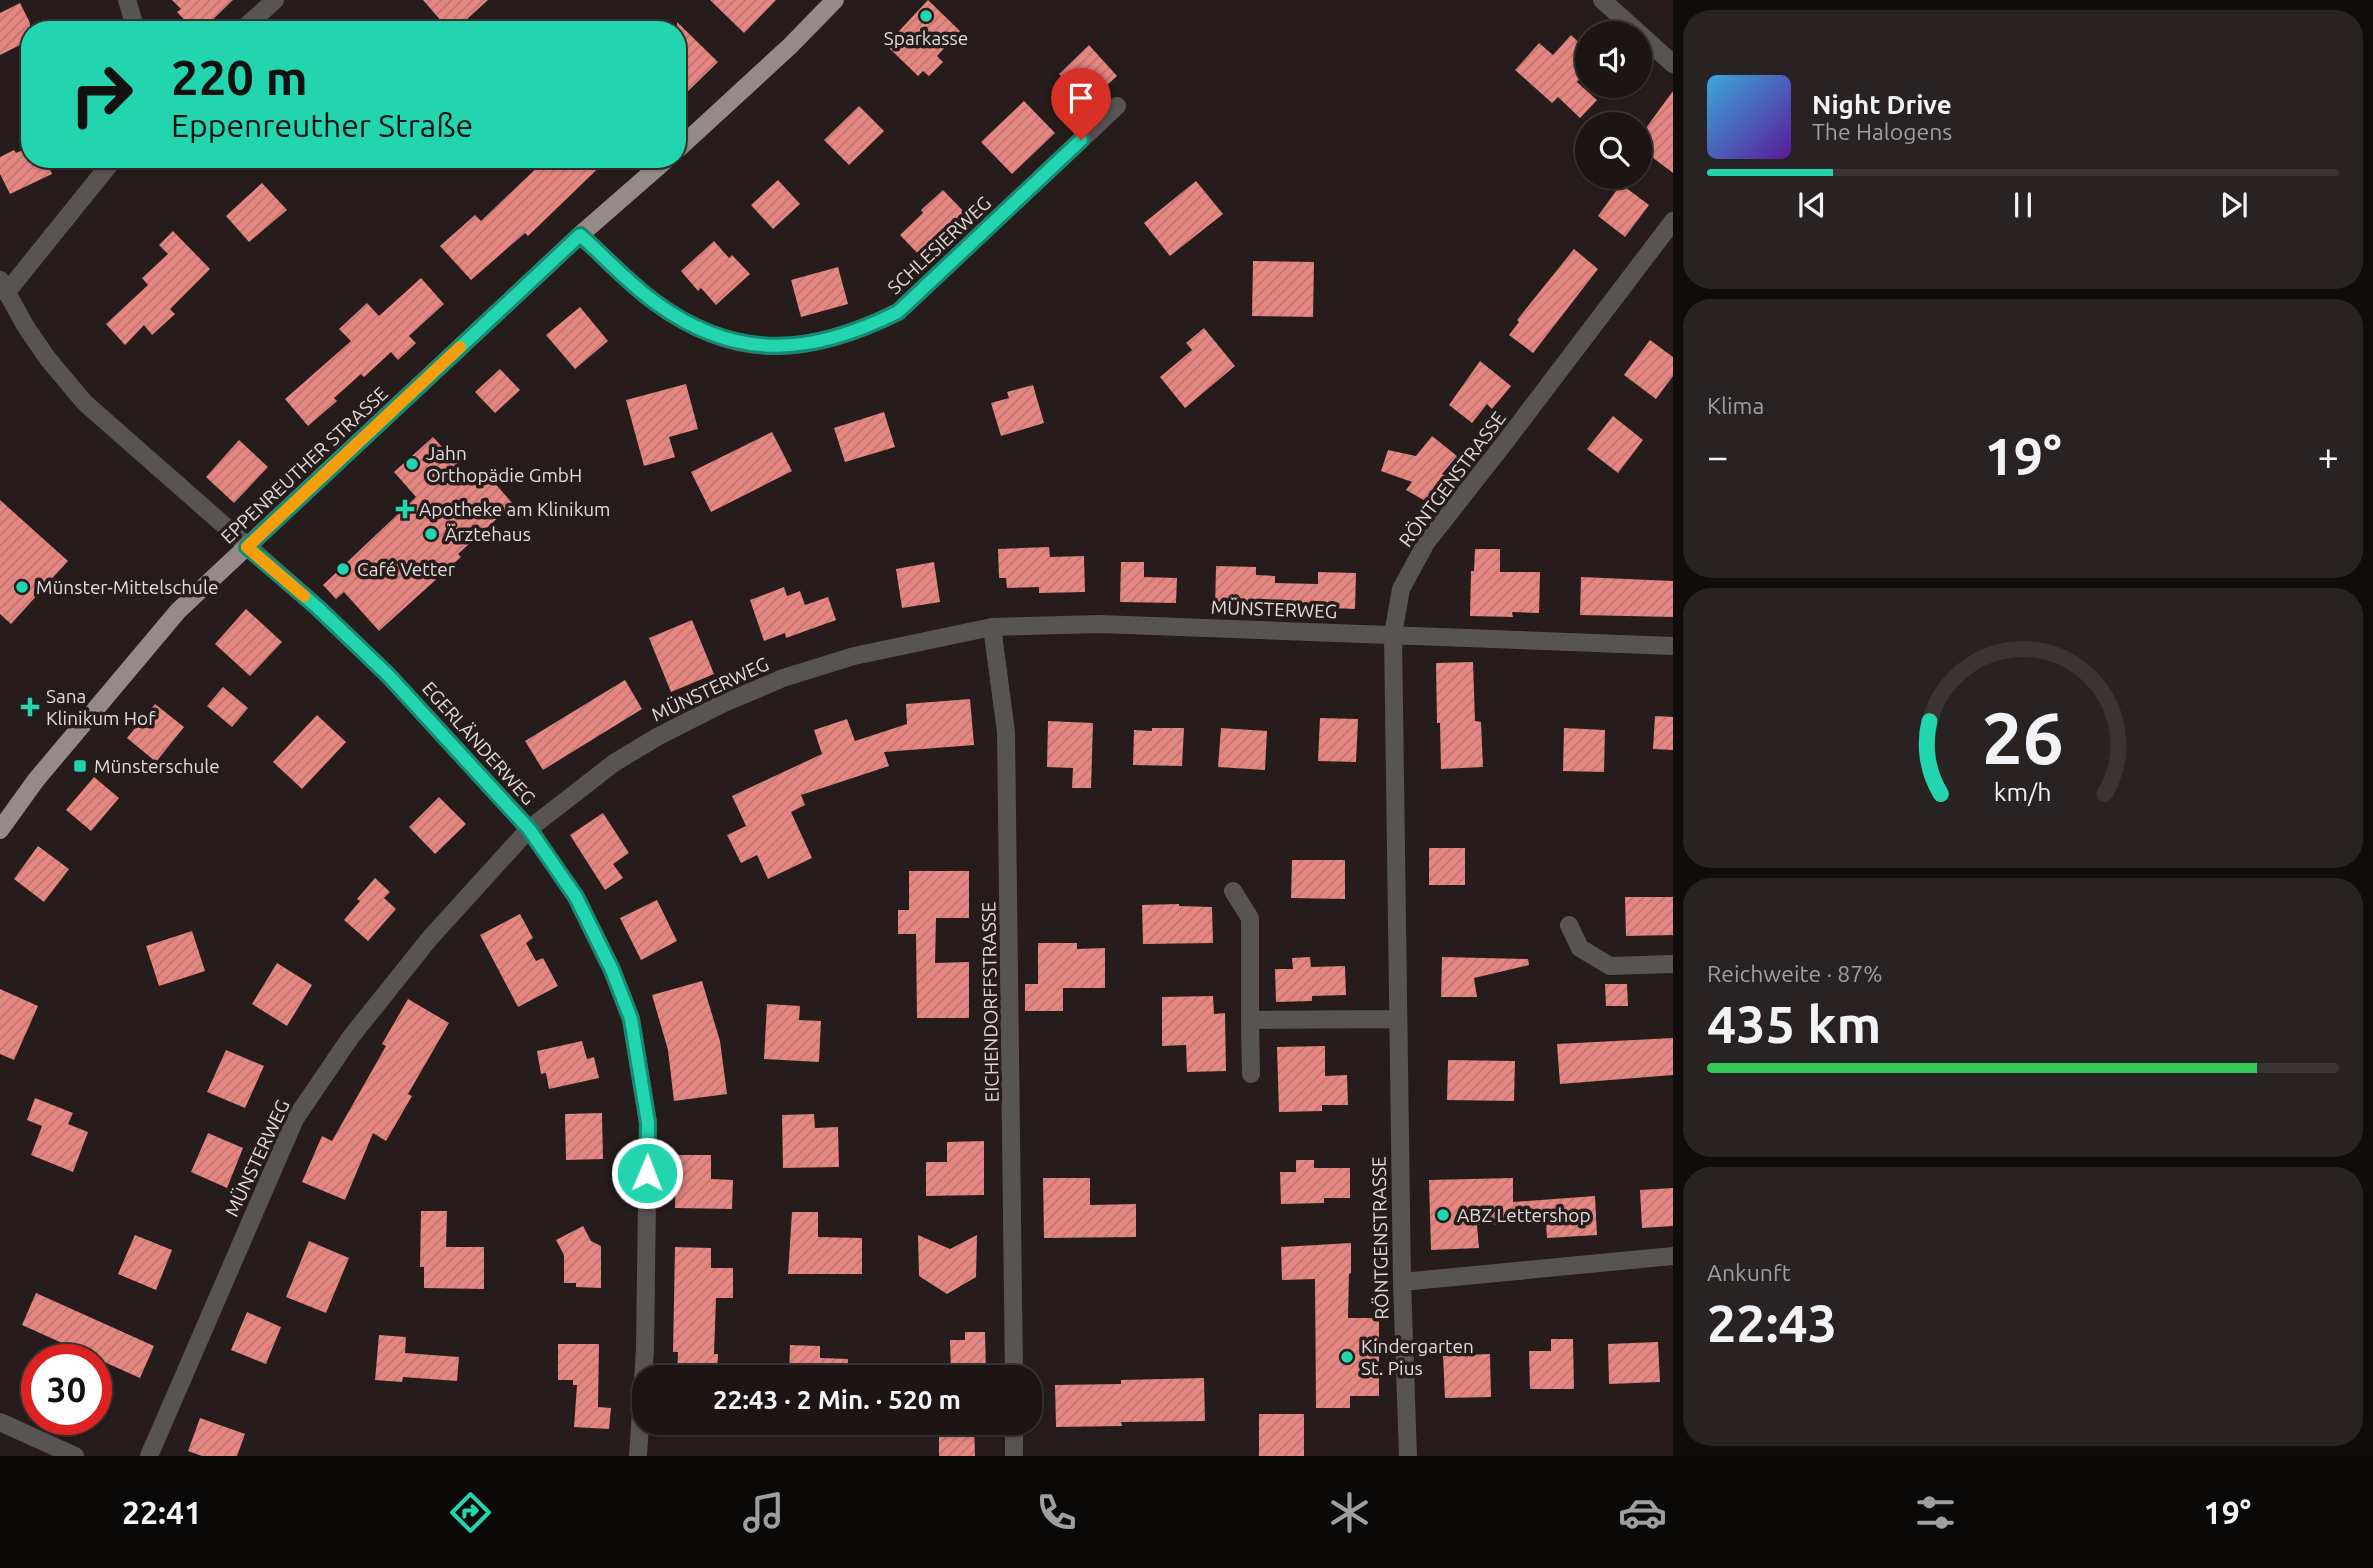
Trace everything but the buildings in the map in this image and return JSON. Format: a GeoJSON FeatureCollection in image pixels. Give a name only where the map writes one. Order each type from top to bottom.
{"type":"FeatureCollection","features":[{"type":"Feature","properties":{"kind":"main road"},"geometry":{"type":"LineString","coordinates":[[686,142],[790,46],[835,0]]}},
{"type":"Feature","properties":{"kind":"main road","name":"EPPENREUTHER STRASSE"},"geometry":{"type":"LineString","coordinates":[[0,830],[36,780],[178,611],[580,235],[657,168]]}},
{"type":"Feature","properties":{"kind":"street"},"geometry":{"type":"LineString","coordinates":[[127,0],[133,21]]}},
{"type":"Feature","properties":{"kind":"street"},"geometry":{"type":"LineString","coordinates":[[252,21],[275,0]]}},
{"type":"Feature","properties":{"kind":"street"},"geometry":{"type":"LineString","coordinates":[[1602,0],[1625,21]]}},
{"type":"Feature","properties":{"kind":"street"},"geometry":{"type":"LineString","coordinates":[[1652,45],[1673,64]]}},
{"type":"Feature","properties":{"kind":"street","name":"SCHLESIERWEG"},"geometry":{"type":"LineString","coordinates":[[580,235],[655,303],[698,329],[734,342],[766,346],[810,344],[861,330],[898,312],[1118,106]]}},
{"type":"Feature","properties":{"kind":"street"},"geometry":{"type":"LineString","coordinates":[[3,286],[106,168]]}},
{"type":"Feature","properties":{"kind":"street","name":"RÖNTGENSTRASSE"},"geometry":{"type":"LineString","coordinates":[[1408,1456],[1402,1282],[1392,634],[1401,589],[1426,542],[1673,221]]}},
{"type":"Feature","properties":{"kind":"street","name":"EGERLÄNDERWEG"},"geometry":{"type":"LineString","coordinates":[[3,286],[48,359],[85,403],[317,607],[388,675],[529,829],[576,897],[612,970],[631,1019],[648,1123],[645,1349],[638,1456]]}},
{"type":"Feature","properties":{"kind":"street","name":"MÜNSTERWEG"},"geometry":{"type":"LineString","coordinates":[[149,1456],[295,1119],[349,1038],[430,938],[529,829],[614,763],[657,737],[722,704],[783,678],[854,656],[992,627],[1100,624],[1673,646]]}},
{"type":"Feature","properties":{"kind":"street","name":"EICHENDORFFSTRASSE"},"geometry":{"type":"LineString","coordinates":[[992,627],[1006,733],[1013,1365]]}},
{"type":"Feature","properties":{"kind":"street"},"geometry":{"type":"LineString","coordinates":[[1233,891],[1250,918],[1251,1074]]}},
{"type":"Feature","properties":{"kind":"street"},"geometry":{"type":"LineString","coordinates":[[1569,925],[1580,948],[1610,966],[1673,964]]}},
{"type":"Feature","properties":{"kind":"street"},"geometry":{"type":"LineString","coordinates":[[1250,1020],[1397,1019]]}},
{"type":"Feature","properties":{"kind":"street"},"geometry":{"type":"LineString","coordinates":[[1402,1282],[1673,1256]]}},
{"type":"Feature","properties":{"kind":"street"},"geometry":{"type":"LineString","coordinates":[[0,1422],[75,1456]]}},
{"type":"Feature","properties":{"kind":"street"},"geometry":{"type":"LineString","coordinates":[[1014,1435],[1014,1456]]}},
{"type":"Feature","properties":{"kind":"slow traffic"},"geometry":{"type":"LineString","coordinates":[[304,596],[247,547],[460,347]]}},
{"type":"Feature","properties":{"kind":"place","name":"Sparkasse"},"geometry":{"type":"Point","coordinates":[926,16]}},
{"type":"Feature","properties":{"kind":"place","name":"Jahn Orthopädie GmbH"},"geometry":{"type":"Point","coordinates":[412,464]}},
{"type":"Feature","properties":{"kind":"place","name":"Apotheke am Klinikum"},"geometry":{"type":"Point","coordinates":[405,509]}},
{"type":"Feature","properties":{"kind":"place","name":"Ärztehaus"},"geometry":{"type":"Point","coordinates":[431,534]}},
{"type":"Feature","properties":{"kind":"place","name":"Café Vetter"},"geometry":{"type":"Point","coordinates":[343,569]}},
{"type":"Feature","properties":{"kind":"place","name":"Münster-Mittelschule"},"geometry":{"type":"Point","coordinates":[22,587]}},
{"type":"Feature","properties":{"kind":"place","name":"Sana Klinikum Hof"},"geometry":{"type":"Point","coordinates":[30,707]}},
{"type":"Feature","properties":{"kind":"place","name":"Münsterschule"},"geometry":{"type":"Point","coordinates":[80,766]}},
{"type":"Feature","properties":{"kind":"place","name":"ABZ Lettershop"},"geometry":{"type":"Point","coordinates":[1443,1215]}},
{"type":"Feature","properties":{"kind":"place","name":"Kindergarten St. Pius"},"geometry":{"type":"Point","coordinates":[1347,1357]}},
{"type":"Feature","properties":{"kind":"route"},"geometry":{"type":"LineString","coordinates":[[647,1173],[648,1123],[631,1019],[612,970],[576,897],[529,829],[388,675],[317,607],[247,547],[580,235],[655,303],[698,329],[734,342],[766,346],[810,344],[861,330],[898,312],[1081,140]]}}]}
